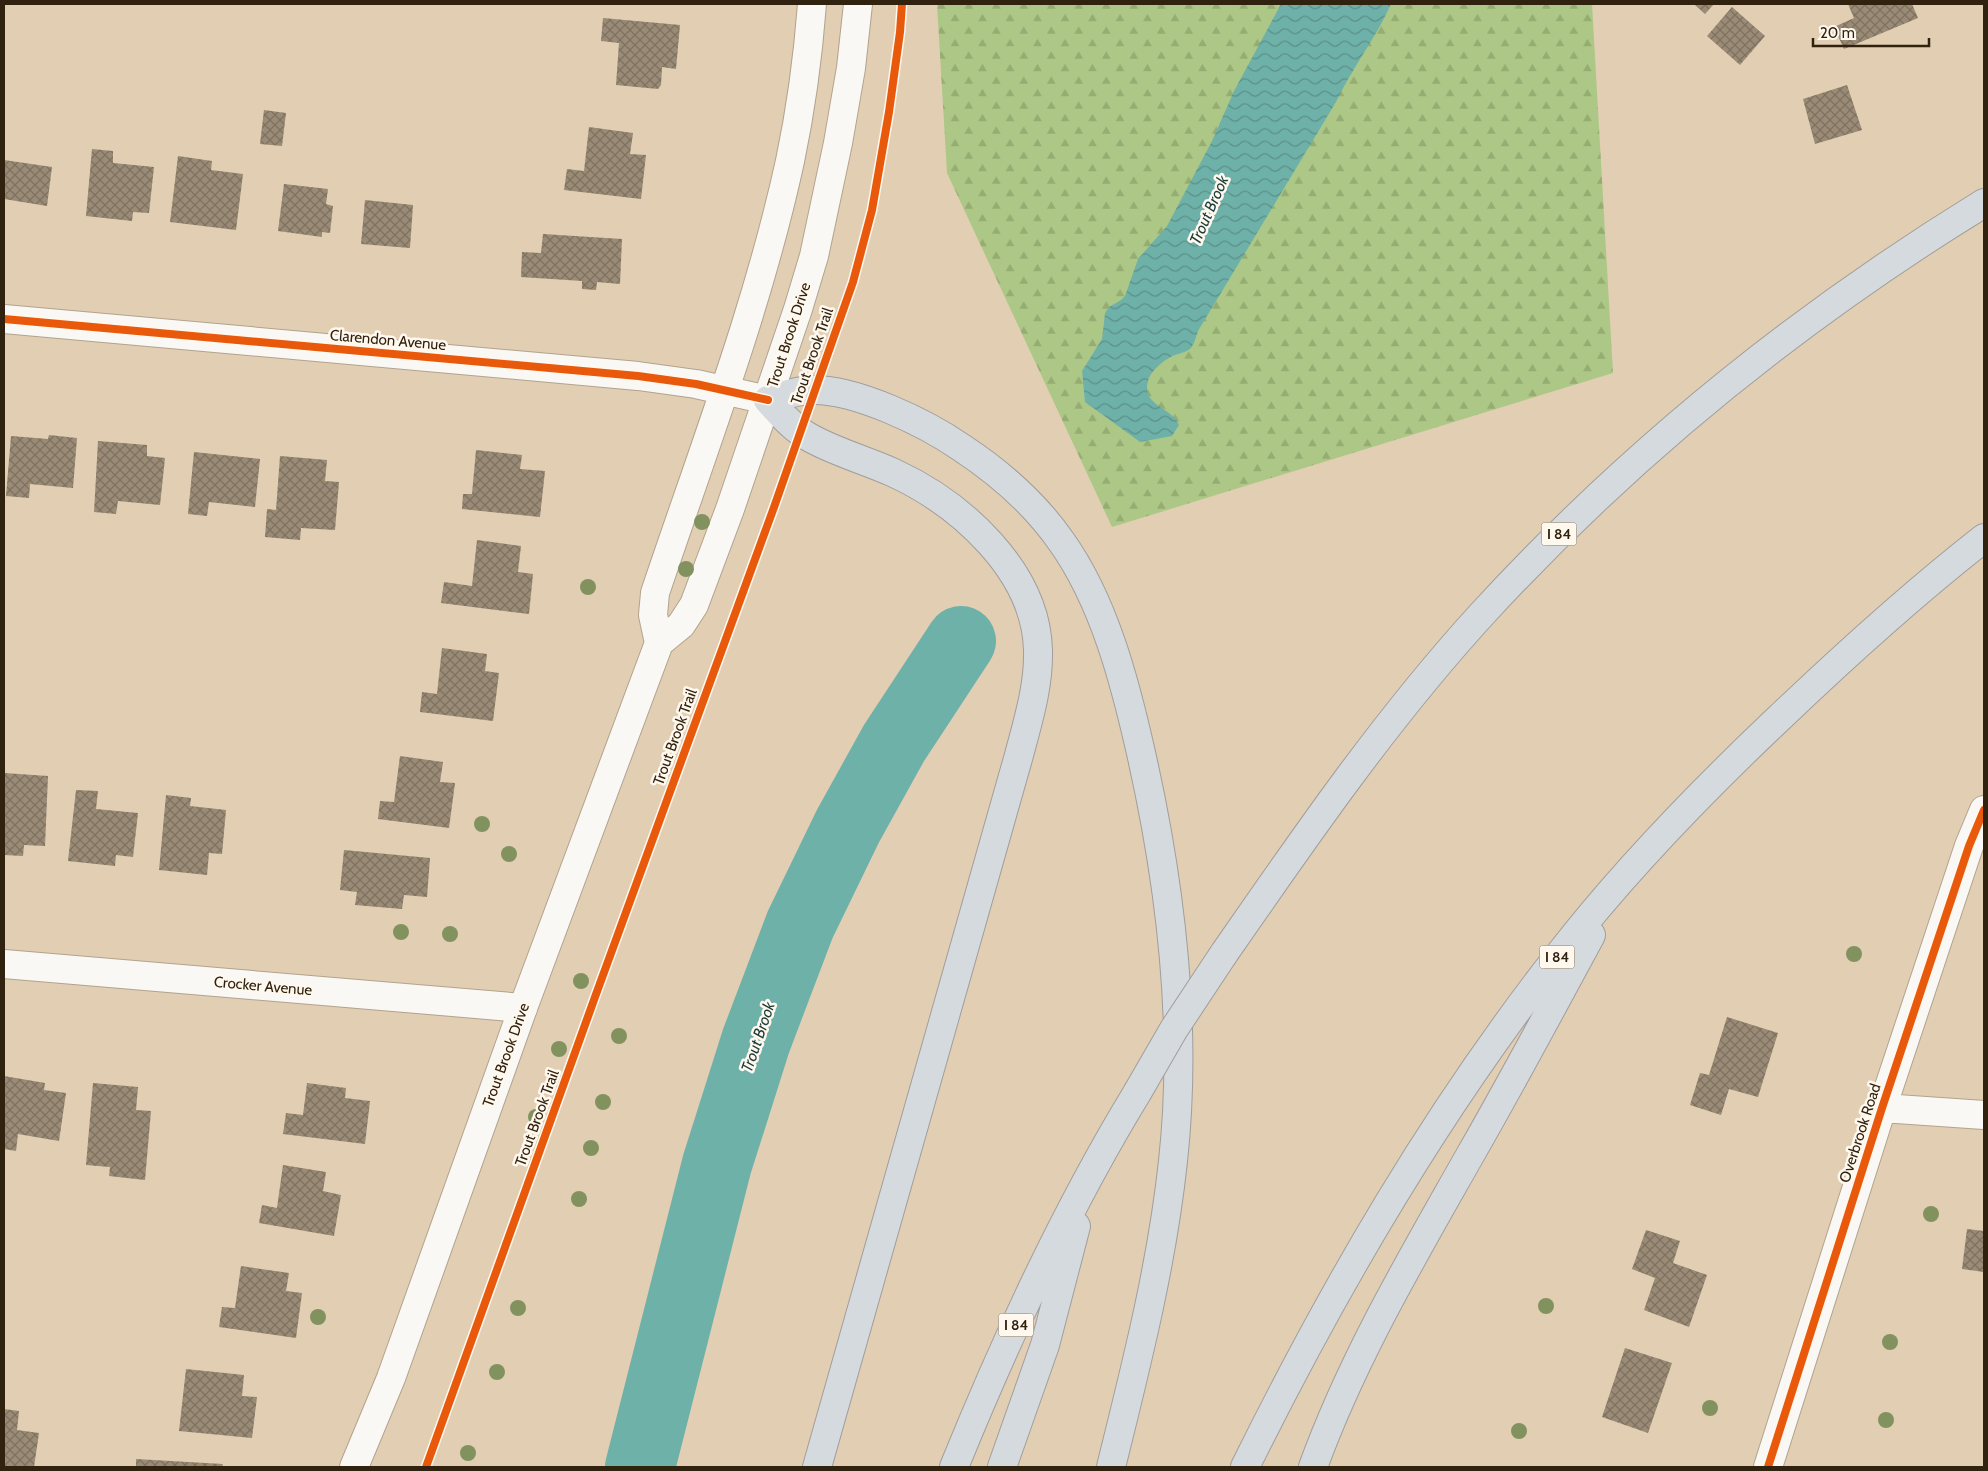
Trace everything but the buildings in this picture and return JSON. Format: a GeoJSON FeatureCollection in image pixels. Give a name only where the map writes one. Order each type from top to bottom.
{"type":"FeatureCollection","features":[{"type":"Feature","properties":{"kind":"highway","name":"I 84"},"geometry":{"type":"LineString","coordinates":[[954,1467],[1034,1287],[1085,1186],[1136,1093],[1174,1029],[1223,955],[1294,851],[1370,750],[1468,630],[1535,558],[1594,500],[1660,440],[1729,383],[1873,275],[1984,202]]}},
{"type":"Feature","properties":{"kind":"highway"},"geometry":{"type":"LineString","coordinates":[[817,1467],[1019,755],[1032,704],[1037,673],[1038,650],[1032,614],[1025,595],[1005,562],[975,527],[955,510],[918,485],[895,473],[806,435],[790,423],[768,400],[801,391],[827,391],[844,394],[876,404],[914,420],[946,437],[978,458],[1030,503],[1063,543],[1083,579],[1102,621],[1120,670],[1148,784],[1162,861],[1172,932],[1177,990],[1179,1057],[1174,1159],[1158,1269],[1111,1467]]}},
{"type":"Feature","properties":{"kind":"highway","name":"I 84"},"geometry":{"type":"LineString","coordinates":[[1246,1467],[1328,1306],[1375,1224],[1470,1077],[1560,953],[1616,886],[1682,814],[1744,752],[1823,676],[1892,614],[1984,538]]}},
{"type":"Feature","properties":{"kind":"highway"},"geometry":{"type":"LineString","coordinates":[[1313,1467],[1352,1373],[1383,1310],[1517,1072],[1616,886]]}},
{"type":"Feature","properties":{"kind":"highway"},"geometry":{"type":"LineString","coordinates":[[1002,1467],[1045,1345],[1067,1264],[1085,1186]]}},
{"type":"Feature","properties":{"kind":"main road"},"geometry":{"type":"LineString","coordinates":[[659,643],[653,615],[655,593],[758,284],[790,160],[804,76],[812,4]]}},
{"type":"Feature","properties":{"kind":"main road","name":"Trout Brook Drive"},"geometry":{"type":"LineString","coordinates":[[354,1467],[391,1378],[523,1008],[659,643],[682,625],[694,605],[768,400],[798,310],[826,203],[851,68],[858,4]]}},
{"type":"Feature","properties":{"kind":"main road","name":"Clarendon Avenue"},"geometry":{"type":"LineString","coordinates":[[4,319],[638,376],[696,384],[768,400]]}},
{"type":"Feature","properties":{"kind":"main road","name":"Overbrook Road"},"geometry":{"type":"LineString","coordinates":[[1768,1467],[1882,1108],[1969,846],[1984,810]]}},
{"type":"Feature","properties":{"kind":"main road","name":"Crocker Avenue"},"geometry":{"type":"LineString","coordinates":[[4,964],[523,1008]]}},
{"type":"Feature","properties":{"kind":"main road"},"geometry":{"type":"LineString","coordinates":[[1882,1108],[1984,1115]]}},
{"type":"Feature","properties":{"kind":"green space"},"geometry":{"type":"Polygon","coordinates":[[[937,4],[1592,4],[1613,373],[1112,527],[947,173],[937,4]]]}},
{"type":"Feature","properties":{"kind":"water"},"geometry":{"type":"Polygon","coordinates":[[[1281,4],[1391,4],[1336,102],[1198,331],[1195,341],[1188,350],[1163,362],[1150,377],[1147,389],[1149,396],[1158,406],[1170,414],[1179,425],[1172,436],[1140,442],[1085,402],[1082,371],[1102,339],[1105,313],[1109,307],[1125,296],[1138,259],[1167,226],[1212,141],[1234,91],[1281,4]]]}},
{"type":"Feature","properties":{"kind":"waterway","name":"Trout Brook"},"geometry":{"type":"LineString","coordinates":[[640,1467],[717,1164],[756,1041],[800,925],[848,826],[894,743],[961,641]]}},
{"type":"Feature","properties":{"kind":"cycle path","name":"Trout Brook Trail"},"geometry":{"type":"LineString","coordinates":[[426,1467],[773,510],[853,282],[872,210],[889,112],[902,4]]}},
{"type":"Feature","properties":{"kind":"cycle path"},"geometry":{"type":"LineString","coordinates":[[4,319],[638,376],[696,384],[768,400]]}},
{"type":"Feature","properties":{"kind":"cycle path"},"geometry":{"type":"LineString","coordinates":[[1768,1467],[1882,1108],[1969,846],[1984,810]]}}]}
